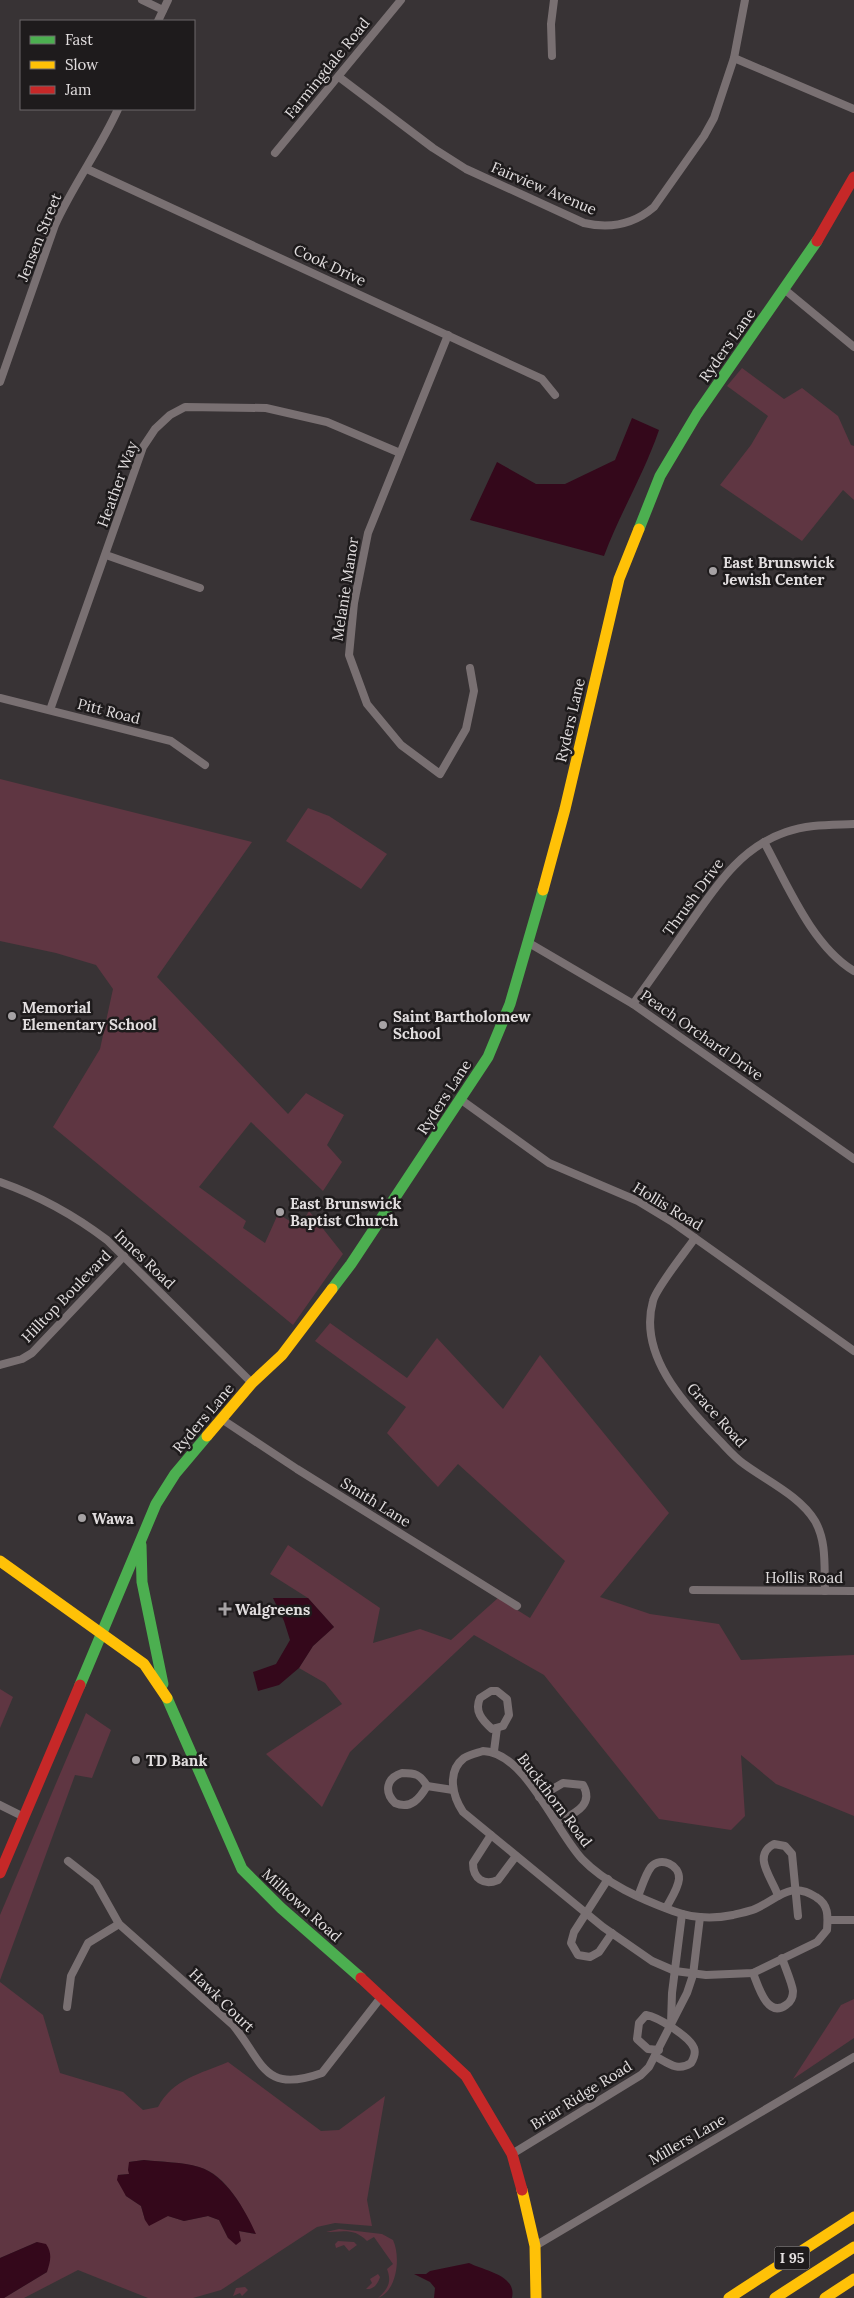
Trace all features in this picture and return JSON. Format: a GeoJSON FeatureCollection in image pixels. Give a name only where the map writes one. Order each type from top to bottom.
{"type":"FeatureCollection","features":[{"type":"Feature","properties":{"kind":"main road","name":"Ryders Lane"},"geometry":{"type":"LineString","coordinates":[[0,1873],[76,1694],[100,1632],[156,1504],[175,1474],[223,1420],[252,1383],[282,1355],[351,1264],[488,1057],[510,1004],[529,943],[565,809],[618,579],[660,476],[697,414],[824,231],[854,176]]}},
{"type":"Feature","properties":{"kind":"main road"},"geometry":{"type":"LineString","coordinates":[[141,1541],[142,1582],[165,1693]]}},
{"type":"Feature","properties":{"kind":"main road","name":"Milltown Road"},"geometry":{"type":"LineString","coordinates":[[0,1561],[144,1664],[165,1693],[242,1869],[281,1908],[382,1996],[466,2076],[512,2154],[536,2246],[536,2298]]}},
{"type":"Feature","properties":{"kind":"main road","name":"I 95"},"geometry":{"type":"LineString","coordinates":[[729,2298],[854,2217]]}},
{"type":"Feature","properties":{"kind":"main road","name":"I 95"},"geometry":{"type":"LineString","coordinates":[[775,2298],[854,2247]]}},
{"type":"Feature","properties":{"kind":"main road"},"geometry":{"type":"LineString","coordinates":[[824,2298],[854,2279]]}},
{"type":"Feature","properties":{"kind":"street"},"geometry":{"type":"LineString","coordinates":[[142,0],[163,10]]}},
{"type":"Feature","properties":{"kind":"street"},"geometry":{"type":"LineString","coordinates":[[158,20],[168,0]]}},
{"type":"Feature","properties":{"kind":"street","name":"Farmingdale Road"},"geometry":{"type":"LineString","coordinates":[[275,153],[401,0]]}},
{"type":"Feature","properties":{"kind":"street"},"geometry":{"type":"LineString","coordinates":[[552,56],[551,24],[554,0]]}},
{"type":"Feature","properties":{"kind":"street","name":"Fairview Avenue"},"geometry":{"type":"LineString","coordinates":[[339,77],[433,148],[466,169],[584,223],[606,226],[626,223],[645,214],[660,199],[714,118],[723,98],[734,58],[745,0]]}},
{"type":"Feature","properties":{"kind":"street"},"geometry":{"type":"LineString","coordinates":[[734,58],[854,109]]}},
{"type":"Feature","properties":{"kind":"street","name":"Jensen Street"},"geometry":{"type":"LineString","coordinates":[[0,382],[64,205],[87,169],[117,110]]}},
{"type":"Feature","properties":{"kind":"street","name":"Cook Drive"},"geometry":{"type":"LineString","coordinates":[[87,169],[542,378],[555,395]]}},
{"type":"Feature","properties":{"kind":"street"},"geometry":{"type":"LineString","coordinates":[[784,289],[854,347]]}},
{"type":"Feature","properties":{"kind":"street","name":"Melanie Manor"},"geometry":{"type":"LineString","coordinates":[[448,335],[368,532],[354,603],[349,655],[367,704],[401,745],[440,774],[466,729],[474,691],[470,668]]}},
{"type":"Feature","properties":{"kind":"street","name":"Heather Way"},"geometry":{"type":"LineString","coordinates":[[50,710],[143,447],[155,429],[170,415],[185,407],[266,408],[327,422],[400,453]]}},
{"type":"Feature","properties":{"kind":"street"},"geometry":{"type":"LineString","coordinates":[[106,555],[200,588]]}},
{"type":"Feature","properties":{"kind":"street","name":"Pitt Road"},"geometry":{"type":"LineString","coordinates":[[0,698],[170,741],[205,765]]}},
{"type":"Feature","properties":{"kind":"street","name":"Thrush Drive"},"geometry":{"type":"LineString","coordinates":[[633,1004],[727,872],[748,852],[764,842],[800,828],[814,825],[854,824]]}},
{"type":"Feature","properties":{"kind":"street"},"geometry":{"type":"LineString","coordinates":[[764,842],[823,944],[837,960],[854,971]]}},
{"type":"Feature","properties":{"kind":"street","name":"Peach Orchard Drive"},"geometry":{"type":"LineString","coordinates":[[529,943],[633,1004],[854,1159]]}},
{"type":"Feature","properties":{"kind":"street","name":"Hollis Road"},"geometry":{"type":"LineString","coordinates":[[460,1099],[549,1163],[638,1201],[695,1238],[854,1351]]}},
{"type":"Feature","properties":{"kind":"street","name":"Innes Road"},"geometry":{"type":"LineString","coordinates":[[0,1182],[54,1204],[82,1221],[124,1256],[252,1383]]}},
{"type":"Feature","properties":{"kind":"street","name":"Grace Road"},"geometry":{"type":"LineString","coordinates":[[695,1238],[654,1298],[650,1316],[652,1340],[665,1373],[688,1408],[742,1463],[795,1500],[811,1514],[818,1527],[824,1547],[825,1591]]}},
{"type":"Feature","properties":{"kind":"street","name":"Hilltop Boulevard"},"geometry":{"type":"LineString","coordinates":[[0,1365],[22,1359],[32,1353],[124,1256]]}},
{"type":"Feature","properties":{"kind":"street","name":"Smith Lane"},"geometry":{"type":"LineString","coordinates":[[223,1420],[297,1469],[517,1606]]}},
{"type":"Feature","properties":{"kind":"street","name":"Hollis Road"},"geometry":{"type":"LineString","coordinates":[[693,1590],[854,1591]]}},
{"type":"Feature","properties":{"kind":"street"},"geometry":{"type":"LineString","coordinates":[[490,1691],[503,1694],[509,1704],[509,1715],[506,1722],[503,1726],[497,1728],[492,1729],[486,1724],[477,1709],[480,1698],[490,1691]]}},
{"type":"Feature","properties":{"kind":"street"},"geometry":{"type":"LineString","coordinates":[[494,1751],[497,1728]]}},
{"type":"Feature","properties":{"kind":"street","name":"Buckthorn Road"},"geometry":{"type":"LineString","coordinates":[[453,1790],[456,1768],[461,1761],[471,1754],[494,1751],[517,1767],[581,1858],[608,1879],[638,1896],[682,1914],[700,1917],[732,1915],[755,1909],[778,1896],[796,1890]]}},
{"type":"Feature","properties":{"kind":"street"},"geometry":{"type":"LineString","coordinates":[[427,1786],[417,1802],[406,1805],[395,1803],[388,1794],[387,1787],[392,1778],[402,1773],[415,1773],[421,1777],[427,1786],[453,1790],[456,1802],[463,1812],[491,1836],[612,1934],[652,1961],[675,1971],[693,1974],[753,1973],[817,1942],[827,1930],[826,1907],[808,1891],[796,1890]]}},
{"type":"Feature","properties":{"kind":"street"},"geometry":{"type":"LineString","coordinates":[[538,1797],[564,1783],[580,1784],[586,1791],[585,1804],[557,1823]]}},
{"type":"Feature","properties":{"kind":"street"},"geometry":{"type":"LineString","coordinates":[[0,1806],[24,1817]]}},
{"type":"Feature","properties":{"kind":"street"},"geometry":{"type":"LineString","coordinates":[[491,1836],[475,1860],[473,1870],[479,1880],[485,1883],[498,1880],[516,1856]]}},
{"type":"Feature","properties":{"kind":"street"},"geometry":{"type":"LineString","coordinates":[[778,1896],[762,1858],[768,1847],[774,1844],[785,1846],[792,1854],[798,1916]]}},
{"type":"Feature","properties":{"kind":"street","name":"Hawk Court"},"geometry":{"type":"LineString","coordinates":[[68,1861],[96,1883],[120,1924],[234,2025],[264,2070],[275,2078],[290,2080],[307,2078],[322,2073],[382,1996]]}},
{"type":"Feature","properties":{"kind":"street"},"geometry":{"type":"LineString","coordinates":[[638,1896],[652,1867],[661,1862],[667,1863],[677,1870],[679,1876],[676,1888],[666,1908]]}},
{"type":"Feature","properties":{"kind":"street"},"geometry":{"type":"LineString","coordinates":[[608,1879],[572,1937],[571,1943],[578,1954],[584,1957],[596,1955],[612,1934]]}},
{"type":"Feature","properties":{"kind":"street","name":"Briar Ridge Road"},"geometry":{"type":"LineString","coordinates":[[671,2027],[682,1914]]}},
{"type":"Feature","properties":{"kind":"street","name":"Briar Ridge Road"},"geometry":{"type":"LineString","coordinates":[[512,2154],[641,2075],[657,2053],[683,2003],[693,1974],[700,1917]]}},
{"type":"Feature","properties":{"kind":"street"},"geometry":{"type":"LineString","coordinates":[[828,1920],[854,1920]]}},
{"type":"Feature","properties":{"kind":"street"},"geometry":{"type":"LineString","coordinates":[[66,2007],[71,1976],[88,1943],[120,1924]]}},
{"type":"Feature","properties":{"kind":"street"},"geometry":{"type":"LineString","coordinates":[[753,1973],[766,2003],[776,2008],[782,2007],[792,1999],[793,1993],[782,1958]]}},
{"type":"Feature","properties":{"kind":"street"},"geometry":{"type":"LineString","coordinates":[[646,2015],[657,2018],[671,2027],[693,2045],[694,2057],[691,2063],[681,2068],[675,2067],[657,2053],[648,2050],[637,2039],[639,2023],[646,2015]]}},
{"type":"Feature","properties":{"kind":"street","name":"Millers Lane"},"geometry":{"type":"LineString","coordinates":[[536,2246],[854,2057]]}},
{"type":"Feature","properties":{"kind":"shaded area"},"geometry":{"type":"Polygon","coordinates":[[[742,368],[784,399],[802,388],[838,416],[851,445],[854,446],[854,500],[843,490],[802,541],[720,485],[751,445],[768,416],[727,386],[742,368]]]}},
{"type":"Feature","properties":{"kind":"shaded area"},"geometry":{"type":"Polygon","coordinates":[[[632,418],[659,430],[604,556],[470,520],[497,462],[536,484],[565,484],[615,460],[632,418]]]}},
{"type":"Feature","properties":{"kind":"shaded area"},"geometry":{"type":"Polygon","coordinates":[[[0,779],[252,842],[157,977],[288,1114],[306,1093],[344,1115],[327,1145],[342,1162],[323,1191],[251,1122],[199,1187],[246,1221],[243,1228],[265,1243],[278,1214],[300,1227],[309,1211],[343,1254],[293,1325],[53,1127],[100,1049],[113,989],[96,965],[56,953],[0,941],[0,779]]]}},
{"type":"Feature","properties":{"kind":"shaded area"},"geometry":{"type":"Polygon","coordinates":[[[308,808],[329,816],[387,854],[361,889],[286,841],[308,808]]]}},
{"type":"Feature","properties":{"kind":"shaded area"},"geometry":{"type":"Polygon","coordinates":[[[330,1323],[407,1378],[437,1338],[503,1409],[540,1355],[669,1513],[600,1597],[650,1614],[719,1624],[741,1660],[854,1655],[854,1816],[776,1784],[741,1755],[745,1816],[731,1830],[659,1819],[544,1675],[474,1635],[350,1752],[322,1807],[266,1754],[342,1704],[325,1683],[299,1668],[313,1646],[334,1627],[308,1598],[270,1574],[288,1545],[380,1608],[373,1643],[420,1629],[451,1640],[498,1598],[530,1618],[565,1561],[458,1464],[438,1487],[387,1433],[406,1407],[315,1341],[330,1323]]]}},
{"type":"Feature","properties":{"kind":"shaded area"},"geometry":{"type":"Polygon","coordinates":[[[273,1598],[308,1598],[334,1627],[313,1646],[299,1668],[279,1685],[258,1691],[253,1672],[276,1664],[290,1640],[284,1621],[273,1598]]]}},
{"type":"Feature","properties":{"kind":"shaded area"},"geometry":{"type":"Polygon","coordinates":[[[0,1689],[13,1697],[0,1728],[0,1689]]]}},
{"type":"Feature","properties":{"kind":"shaded area"},"geometry":{"type":"Polygon","coordinates":[[[86,1713],[111,1730],[92,1778],[75,1775],[0,1980],[0,1915],[86,1713]]]}},
{"type":"Feature","properties":{"kind":"shaded area"},"geometry":{"type":"Polygon","coordinates":[[[0,1982],[43,2015],[60,2073],[123,2092],[143,2110],[158,2107],[171,2090],[188,2078],[228,2062],[321,2131],[339,2130],[385,2096],[367,2200],[372,2226],[335,2223],[317,2227],[221,2290],[193,2298],[148,2298],[78,2270],[24,2298],[4,2298],[47,2272],[37,2242],[0,2258],[0,1982]],[[144,2160],[129,2162],[130,2174],[118,2175],[126,2196],[141,2206],[145,2220],[168,2216],[184,2221],[208,2216],[219,2220],[228,2238],[239,2231],[255,2234],[246,2214],[233,2194],[218,2177],[209,2171],[178,2163],[144,2160]]]}},
{"type":"Feature","properties":{"kind":"shaded area"},"geometry":{"type":"Polygon","coordinates":[[[854,1999],[854,2038],[793,2079],[841,2005],[854,1999]]]}},
{"type":"Feature","properties":{"kind":"shaded area"},"geometry":{"type":"Polygon","coordinates":[[[144,2160],[186,2164],[209,2171],[218,2177],[234,2194],[256,2234],[239,2231],[241,2241],[236,2245],[228,2238],[219,2220],[208,2216],[184,2221],[168,2216],[149,2226],[141,2206],[126,2196],[117,2180],[118,2175],[129,2174],[129,2162],[144,2160]]]}},
{"type":"Feature","properties":{"kind":"shaded area"},"geometry":{"type":"Polygon","coordinates":[[[339,2229],[382,2234],[393,2240],[397,2255],[396,2273],[389,2288],[378,2298],[388,2285],[387,2269],[393,2264],[374,2237],[367,2241],[352,2232],[326,2232],[339,2229]]]}},
{"type":"Feature","properties":{"kind":"shaded area"},"geometry":{"type":"Polygon","coordinates":[[[338,2241],[354,2242],[357,2245],[349,2251],[344,2245],[336,2248],[335,2244],[338,2241]]]}},
{"type":"Feature","properties":{"kind":"shaded area"},"geometry":{"type":"Polygon","coordinates":[[[37,2242],[46,2244],[50,2251],[47,2272],[4,2298],[0,2298],[0,2258],[37,2242]]]}},
{"type":"Feature","properties":{"kind":"shaded area"},"geometry":{"type":"Polygon","coordinates":[[[469,2263],[505,2279],[510,2284],[512,2298],[434,2298],[435,2288],[430,2282],[414,2274],[426,2274],[430,2271],[469,2263]]]}},
{"type":"Feature","properties":{"kind":"shaded area"},"geometry":{"type":"Polygon","coordinates":[[[378,2274],[380,2277],[377,2284],[371,2289],[366,2289],[372,2283],[370,2279],[378,2274]]]}},
{"type":"Feature","properties":{"kind":"shaded area"},"geometry":{"type":"Polygon","coordinates":[[[245,2287],[248,2290],[242,2296],[240,2293],[233,2296],[236,2288],[245,2287]]]}},
{"type":"Feature","properties":{"kind":"traffic: fast"},"geometry":{"type":"LineString","coordinates":[[639,529],[660,476],[697,414],[817,241]]}},
{"type":"Feature","properties":{"kind":"traffic: fast"},"geometry":{"type":"LineString","coordinates":[[332,1289],[351,1264],[488,1057],[510,1004],[543,890]]}},
{"type":"Feature","properties":{"kind":"traffic: fast"},"geometry":{"type":"LineString","coordinates":[[80,1685],[156,1504],[175,1474],[207,1436]]}},
{"type":"Feature","properties":{"kind":"traffic: fast"},"geometry":{"type":"LineString","coordinates":[[141,1545],[142,1582],[163,1684]]}},
{"type":"Feature","properties":{"kind":"traffic: fast"},"geometry":{"type":"LineString","coordinates":[[167,1698],[242,1869],[281,1908],[361,1978]]}},
{"type":"Feature","properties":{"kind":"traffic: slow"},"geometry":{"type":"LineString","coordinates":[[543,890],[565,809],[619,579],[639,529]]}},
{"type":"Feature","properties":{"kind":"traffic: slow"},"geometry":{"type":"LineString","coordinates":[[207,1436],[252,1383],[282,1355],[332,1289]]}},
{"type":"Feature","properties":{"kind":"traffic: slow"},"geometry":{"type":"LineString","coordinates":[[0,1561],[144,1664],[167,1698]]}},
{"type":"Feature","properties":{"kind":"traffic: slow"},"geometry":{"type":"LineString","coordinates":[[522,2190],[535,2246],[536,2298]]}},
{"type":"Feature","properties":{"kind":"traffic: slow"},"geometry":{"type":"LineString","coordinates":[[729,2298],[854,2217]]}},
{"type":"Feature","properties":{"kind":"traffic: slow"},"geometry":{"type":"LineString","coordinates":[[775,2298],[854,2247]]}},
{"type":"Feature","properties":{"kind":"traffic: slow"},"geometry":{"type":"LineString","coordinates":[[825,2298],[854,2279]]}},
{"type":"Feature","properties":{"kind":"traffic: jam"},"geometry":{"type":"LineString","coordinates":[[817,241],[854,177]]}},
{"type":"Feature","properties":{"kind":"traffic: jam"},"geometry":{"type":"LineString","coordinates":[[0,1873],[80,1685]]}},
{"type":"Feature","properties":{"kind":"traffic: jam"},"geometry":{"type":"LineString","coordinates":[[361,1978],[466,2076],[512,2154],[522,2190]]}},
{"type":"Feature","properties":{"kind":"place","name":"East Brunswick Jewish Center"},"geometry":{"type":"Point","coordinates":[713,571]}},
{"type":"Feature","properties":{"kind":"place","name":"Memorial Elementary School"},"geometry":{"type":"Point","coordinates":[12,1016]}},
{"type":"Feature","properties":{"kind":"place","name":"Saint Bartholomew School"},"geometry":{"type":"Point","coordinates":[383,1025]}},
{"type":"Feature","properties":{"kind":"place","name":"East Brunswick Baptist Church"},"geometry":{"type":"Point","coordinates":[280,1212]}},
{"type":"Feature","properties":{"kind":"place","name":"Wawa"},"geometry":{"type":"Point","coordinates":[82,1518]}},
{"type":"Feature","properties":{"kind":"place","name":"Walgreens"},"geometry":{"type":"Point","coordinates":[225,1609]}},
{"type":"Feature","properties":{"kind":"place","name":"TD Bank"},"geometry":{"type":"Point","coordinates":[136,1760]}}]}
